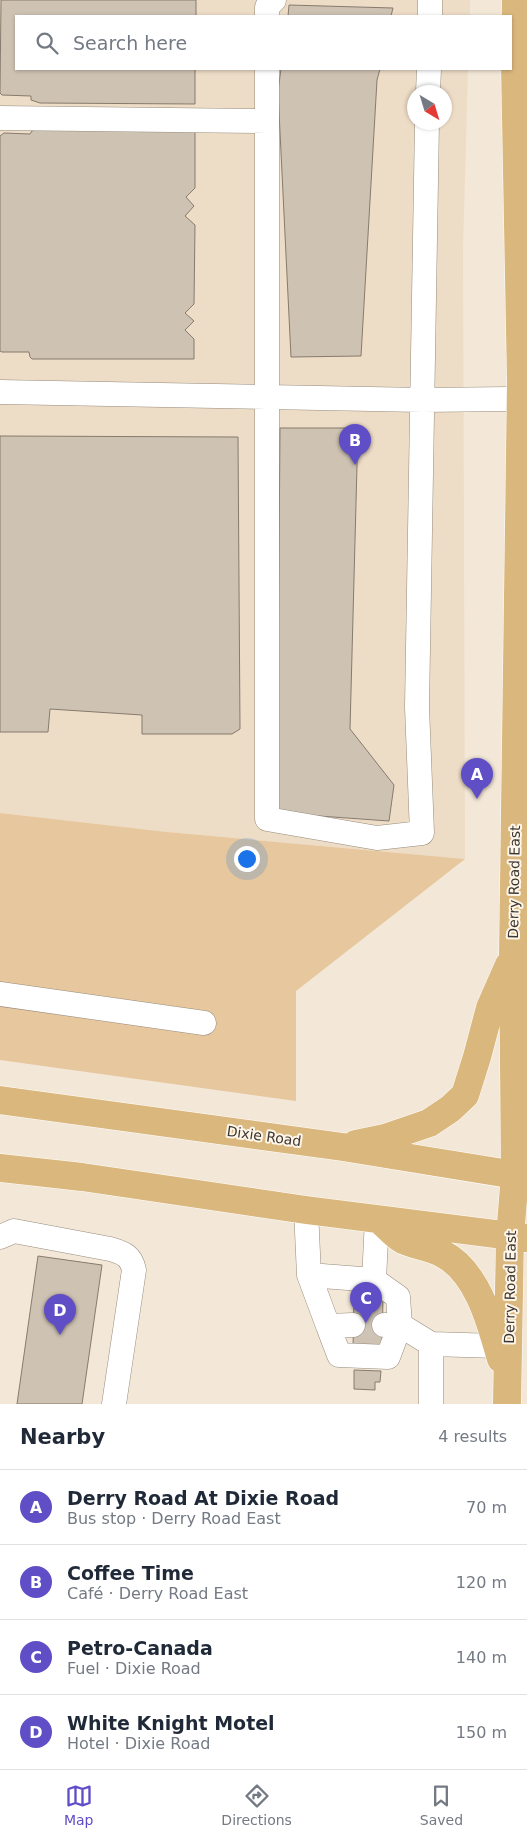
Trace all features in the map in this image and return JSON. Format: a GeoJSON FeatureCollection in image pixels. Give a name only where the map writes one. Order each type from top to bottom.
{"type":"FeatureCollection","features":[{"type":"Feature","properties":{"kind":"main road","name":"Derry Road East"},"geometry":{"type":"LineString","coordinates":[[507,1394],[519,1237],[521,1175],[513,956],[520,399],[515,65],[516,0]]}},
{"type":"Feature","properties":{"kind":"main road"},"geometry":{"type":"LineString","coordinates":[[343,1147],[385,1138],[429,1123],[447,1111],[465,1094],[490,1008],[513,956]]}},
{"type":"Feature","properties":{"kind":"main road","name":"Dixie Road"},"geometry":{"type":"LineString","coordinates":[[0,1100],[343,1147],[521,1175]]}},
{"type":"Feature","properties":{"kind":"main road"},"geometry":{"type":"LineString","coordinates":[[0,1168],[82,1177],[306,1210],[519,1237]]}},
{"type":"Feature","properties":{"kind":"main road"},"geometry":{"type":"LineString","coordinates":[[378,1219],[402,1240],[444,1254],[462,1269],[476,1287],[497,1346],[507,1394]]}},
{"type":"Feature","properties":{"kind":"lane"},"geometry":{"type":"LineString","coordinates":[[268,15],[268,7],[274,0]]}},
{"type":"Feature","properties":{"kind":"lane"},"geometry":{"type":"LineString","coordinates":[[430,0],[430,15]]}},
{"type":"Feature","properties":{"kind":"lane"},"geometry":{"type":"LineString","coordinates":[[268,70],[267,819],[376,838],[422,833],[417,708],[428,130]]}},
{"type":"Feature","properties":{"kind":"lane"},"geometry":{"type":"LineString","coordinates":[[428,85],[429,70]]}},
{"type":"Feature","properties":{"kind":"lane"},"geometry":{"type":"LineString","coordinates":[[0,118],[268,120]]}},
{"type":"Feature","properties":{"kind":"lane"},"geometry":{"type":"LineString","coordinates":[[0,392],[422,400],[520,399]]}},
{"type":"Feature","properties":{"kind":"lane"},"geometry":{"type":"LineString","coordinates":[[0,994],[204,1023]]}},
{"type":"Feature","properties":{"kind":"lane"},"geometry":{"type":"LineString","coordinates":[[306,1210],[308,1276],[339,1355],[388,1357],[391,1325],[398,1298],[374,1280],[308,1276]]}},
{"type":"Feature","properties":{"kind":"lane"},"geometry":{"type":"LineString","coordinates":[[374,1280],[378,1219]]}},
{"type":"Feature","properties":{"kind":"lane"},"geometry":{"type":"LineString","coordinates":[[0,1237],[14,1231],[110,1249],[124,1253],[132,1261],[134,1270],[114,1404]]}},
{"type":"Feature","properties":{"kind":"lane"},"geometry":{"type":"LineString","coordinates":[[328,1326],[353,1325]]}},
{"type":"Feature","properties":{"kind":"lane"},"geometry":{"type":"LineString","coordinates":[[391,1325],[431,1344],[497,1346]]}},
{"type":"Feature","properties":{"kind":"lane"},"geometry":{"type":"LineString","coordinates":[[431,1344],[431,1404]]}},
{"type":"Feature","properties":{"kind":"shaded area"},"geometry":{"type":"Polygon","coordinates":[[[0,0],[470,0],[470,15],[15,15],[15,70],[468,70],[463,248],[465,859],[167,832],[0,813],[0,0]]]}},
{"type":"Feature","properties":{"kind":"shaded area"},"geometry":{"type":"Polygon","coordinates":[[[0,813],[167,832],[465,859],[296,991],[296,1101],[0,1060],[0,813]]]}},
{"type":"Feature","properties":{"kind":"building"},"geometry":{"type":"Polygon","coordinates":[[[1,0],[196,0],[196,15],[15,15],[15,70],[195,70],[195,104],[40,103],[31,100],[31,96],[2,95],[0,93],[1,0]]]}},
{"type":"Feature","properties":{"kind":"building"},"geometry":{"type":"Polygon","coordinates":[[[289,5],[393,8],[391,15],[288,15],[289,5]]]}},
{"type":"Feature","properties":{"kind":"building"},"geometry":{"type":"Polygon","coordinates":[[[281,70],[380,70],[377,80],[361,356],[291,357],[278,91],[281,70]]]}},
{"type":"Feature","properties":{"kind":"building"},"geometry":{"type":"Polygon","coordinates":[[[35,130],[195,131],[195,188],[186,197],[194,206],[185,216],[195,225],[194,304],[185,313],[194,321],[185,330],[194,339],[194,359],[32,359],[29,352],[0,351],[0,136],[4,133],[30,134],[35,130]]]}},
{"type":"Feature","properties":{"kind":"building"},"geometry":{"type":"Polygon","coordinates":[[[280,428],[358,428],[350,729],[394,785],[389,821],[277,813],[280,428]]]}},
{"type":"Feature","properties":{"kind":"building"},"geometry":{"type":"Polygon","coordinates":[[[0,436],[238,437],[240,729],[232,734],[142,734],[142,715],[50,709],[48,732],[0,732],[0,436]]]}},
{"type":"Feature","properties":{"kind":"building"},"geometry":{"type":"Polygon","coordinates":[[[38,1256],[102,1265],[82,1404],[17,1404],[38,1256]]]}},
{"type":"Feature","properties":{"kind":"building"},"geometry":{"type":"Polygon","coordinates":[[[354,1295],[383,1298],[382,1350],[353,1349],[354,1295]]]}},
{"type":"Feature","properties":{"kind":"building"},"geometry":{"type":"Polygon","coordinates":[[[354,1370],[381,1371],[380,1382],[375,1382],[375,1390],[354,1389],[354,1370]]]}},
{"type":"Feature","properties":{"kind":"tunnel"},"geometry":{"type":"LineString","coordinates":[[353,1325],[382,1325]]}},
{"type":"Feature","properties":{"kind":"place","name":"Coffee Time"},"geometry":{"type":"Point","coordinates":[355,465]}},
{"type":"Feature","properties":{"kind":"place","name":"Derry Road At Dixie Road"},"geometry":{"type":"Point","coordinates":[477,799]}},
{"type":"Feature","properties":{"kind":"place","name":"Petro-Canada"},"geometry":{"type":"Point","coordinates":[366,1323]}},
{"type":"Feature","properties":{"kind":"place","name":"White Knight Motel"},"geometry":{"type":"Point","coordinates":[60,1335]}}]}
